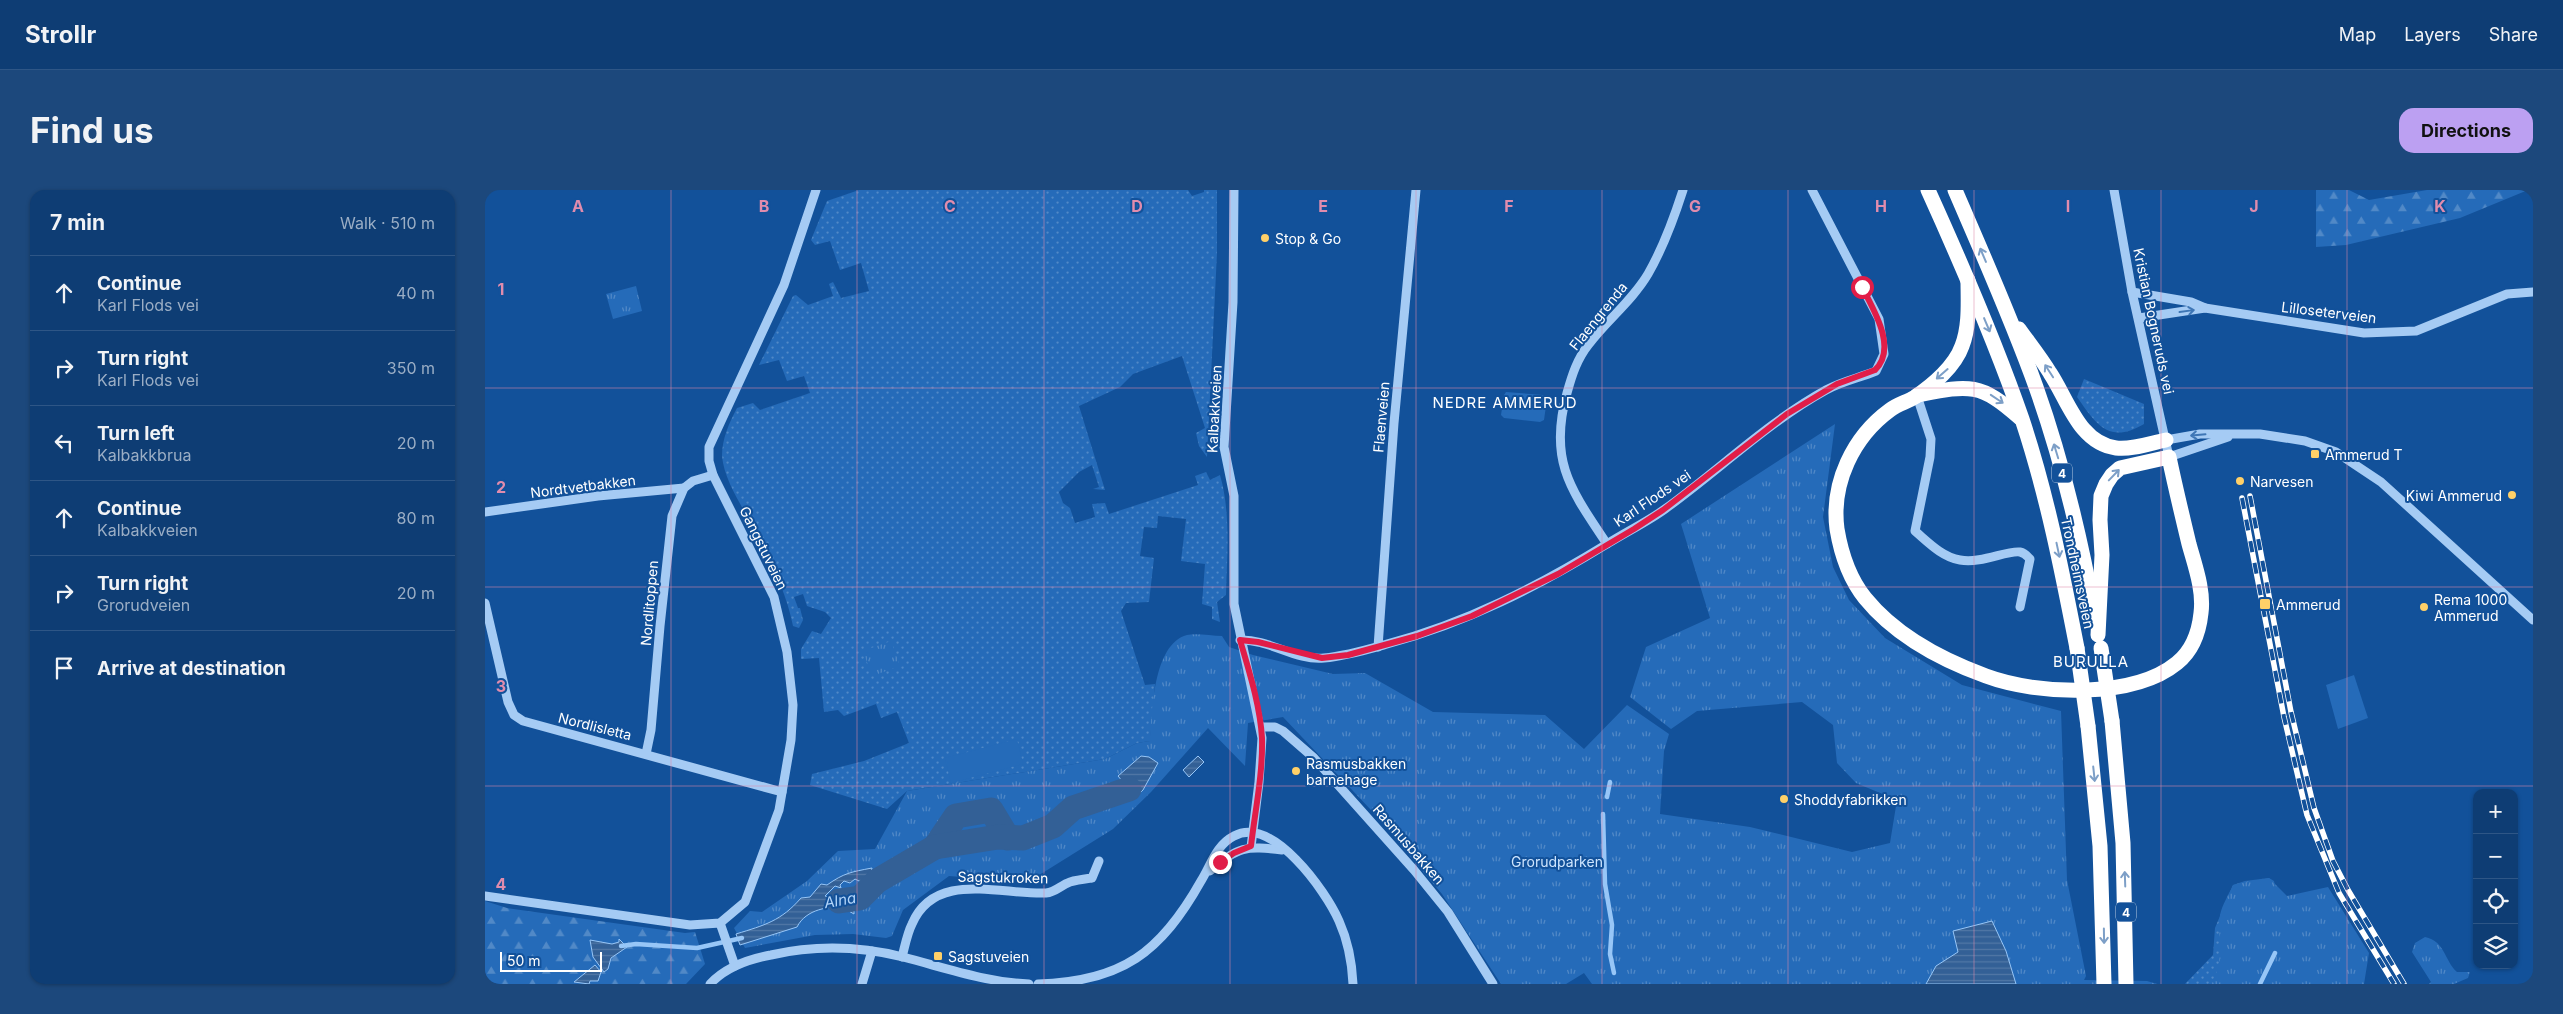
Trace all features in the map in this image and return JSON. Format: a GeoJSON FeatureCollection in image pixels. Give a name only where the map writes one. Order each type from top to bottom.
{"type":"FeatureCollection","features":[{"type":"Feature","properties":{"kind":"highway","name":"Trondheimsveien"},"geometry":{"type":"LineString","coordinates":[[1928,190],[1990,333],[2022,420],[2053,530],[2077,648],[2088,726],[2100,846],[2104,982]]}},
{"type":"Feature","properties":{"kind":"highway","name":"Trondheimsveien"},"geometry":{"type":"LineString","coordinates":[[1955,190],[2009,316],[2036,388],[2056,452],[2083,554],[2112,721],[2123,843],[2126,982]]}},
{"type":"Feature","properties":{"kind":"highway"},"geometry":{"type":"LineString","coordinates":[[1968,280],[1967,319],[1962,346],[1948,369],[1917,396],[1890,410],[1858,443],[1847,461],[1839,482],[1835,508],[1842,552],[1850,574],[1865,598],[1887,619],[1921,646],[1988,677],[2021,685],[2058,689],[2099,689],[2140,681],[2162,673],[2178,662],[2192,646],[2201,612],[2200,588],[2169,457],[2121,468],[2105,484],[2101,504],[2102,555],[2099,641]]}},
{"type":"Feature","properties":{"kind":"highway"},"geometry":{"type":"LineString","coordinates":[[2009,316],[2050,372],[2072,414],[2091,436],[2100,443],[2117,448],[2166,440]]}},
{"type":"Feature","properties":{"kind":"highway"},"geometry":{"type":"LineString","coordinates":[[1917,396],[1958,388],[1980,390],[1996,398],[2022,420]]}},
{"type":"Feature","properties":{"kind":"street","name":"Gangstuveien"},"geometry":{"type":"LineString","coordinates":[[720,923],[745,902],[753,887],[776,819],[791,740],[793,705],[779,616],[767,581],[713,475],[709,461],[709,447],[784,284],[816,190]]}},
{"type":"Feature","properties":{"kind":"street","name":"Kalbakkveien"},"geometry":{"type":"LineString","coordinates":[[1233,190],[1233,302],[1224,447],[1234,496],[1233,594],[1240,640],[1261,727]]}},
{"type":"Feature","properties":{"kind":"street","name":"Flaenveien"},"geometry":{"type":"LineString","coordinates":[[1378,647],[1394,423],[1416,190]]}},
{"type":"Feature","properties":{"kind":"street","name":"Flaengrenda"},"geometry":{"type":"LineString","coordinates":[[1607,544],[1581,507],[1568,478],[1560,444],[1561,413],[1579,359],[1600,330],[1631,299],[1648,275],[1683,190]]}},
{"type":"Feature","properties":{"kind":"street","name":"Karl Flods vei"},"geometry":{"type":"LineString","coordinates":[[1240,640],[1258,642],[1322,658],[1378,647],[1417,636],[1472,616],[1558,574],[1663,510],[1787,414],[1826,390],[1869,373],[1879,367],[1884,354],[1879,319],[1812,190]]}},
{"type":"Feature","properties":{"kind":"street","name":"Kristian Bogneruds vei"},"geometry":{"type":"LineString","coordinates":[[2114,190],[2132,292],[2169,457]]}},
{"type":"Feature","properties":{"kind":"street","name":"Lilloseterveien"},"geometry":{"type":"LineString","coordinates":[[2132,292],[2191,302],[2205,308],[2364,333],[2416,331],[2507,294],[2533,292]]}},
{"type":"Feature","properties":{"kind":"street","name":"Lilloseterveien"},"geometry":{"type":"LineString","coordinates":[[2139,318],[2205,308]]}},
{"type":"Feature","properties":{"kind":"street"},"geometry":{"type":"LineString","coordinates":[[1917,396],[1931,439],[1930,457],[1915,531],[1944,555],[1960,560],[1987,560],[2019,552],[2025,554],[2030,558],[2020,607]]}},
{"type":"Feature","properties":{"kind":"street"},"geometry":{"type":"LineString","coordinates":[[2166,440],[2200,434],[2260,434],[2288,437],[2321,446],[2350,460],[2398,496],[2533,620]]}},
{"type":"Feature","properties":{"kind":"street"},"geometry":{"type":"LineString","coordinates":[[2169,457],[2231,435]]}},
{"type":"Feature","properties":{"kind":"street"},"geometry":{"type":"LineString","coordinates":[[684,488],[693,481],[713,475]]}},
{"type":"Feature","properties":{"kind":"street","name":"Nordtvetbakken"},"geometry":{"type":"LineString","coordinates":[[485,512],[598,496],[684,488]]}},
{"type":"Feature","properties":{"kind":"street","name":"Nordlitoppen"},"geometry":{"type":"LineString","coordinates":[[646,754],[651,730],[669,541],[675,510],[684,488]]}},
{"type":"Feature","properties":{"kind":"street","name":"Nordlisletta"},"geometry":{"type":"LineString","coordinates":[[485,603],[508,702],[514,715],[531,724],[782,792]]}},
{"type":"Feature","properties":{"kind":"street"},"geometry":{"type":"LineString","coordinates":[[1251,846],[1261,763],[1261,727]]}},
{"type":"Feature","properties":{"kind":"street","name":"Rasmusbakken"},"geometry":{"type":"LineString","coordinates":[[1261,727],[1275,727],[1283,731],[1314,758],[1443,905],[1493,984]]}},
{"type":"Feature","properties":{"kind":"street"},"geometry":{"type":"LineString","coordinates":[[1038,984],[1077,982],[1118,969],[1155,945],[1179,918],[1223,844],[1241,832],[1253,831],[1268,836],[1282,850],[1296,860],[1316,884],[1339,920],[1349,952],[1353,984]]}},
{"type":"Feature","properties":{"kind":"street"},"geometry":{"type":"LineString","coordinates":[[1205,874],[1230,855],[1251,846],[1282,850]]}},
{"type":"Feature","properties":{"kind":"street","name":"Sagstukroken"},"geometry":{"type":"LineString","coordinates":[[902,957],[911,925],[917,914],[929,900],[937,895],[963,888],[1028,893],[1055,892],[1069,882],[1092,878],[1099,861]]}},
{"type":"Feature","properties":{"kind":"street"},"geometry":{"type":"LineString","coordinates":[[485,896],[674,924],[720,923],[735,966]]}},
{"type":"Feature","properties":{"kind":"street"},"geometry":{"type":"LineString","coordinates":[[710,984],[735,966],[766,956],[799,950],[836,948],[872,951],[902,957],[981,979],[1029,984]]}},
{"type":"Feature","properties":{"kind":"street"},"geometry":{"type":"LineString","coordinates":[[863,984],[872,951]]}},
{"type":"Feature","properties":{"kind":"green space"},"geometry":{"type":"Polygon","coordinates":[[[859,190],[1188,190],[1192,196],[1204,192],[1204,190],[1217,190],[1217,253],[1207,457],[1199,446],[1196,433],[1205,428],[1182,356],[1133,374],[1120,387],[1079,406],[1105,490],[1093,489],[1099,487],[1092,465],[1079,472],[1059,492],[1063,503],[1070,508],[1075,523],[1095,517],[1092,504],[1105,503],[1109,514],[1198,485],[1195,476],[1206,472],[1210,480],[1220,475],[1226,504],[1227,535],[1226,595],[1217,602],[1220,622],[1212,619],[1212,607],[1202,604],[1205,564],[1181,561],[1186,519],[1158,516],[1157,528],[1144,527],[1140,556],[1154,558],[1149,602],[1126,603],[1121,611],[1145,685],[1155,684],[1150,741],[1137,743],[1105,759],[907,791],[887,809],[810,785],[812,774],[864,761],[909,743],[897,712],[881,718],[876,704],[844,716],[838,710],[824,712],[819,658],[801,659],[801,649],[812,631],[821,634],[831,618],[825,612],[807,606],[803,594],[794,597],[798,608],[800,608],[803,620],[799,628],[793,626],[786,599],[776,573],[729,482],[723,465],[722,450],[731,419],[737,408],[753,403],[760,410],[810,393],[804,376],[787,381],[779,360],[759,365],[793,296],[796,295],[808,305],[833,296],[829,284],[833,282],[841,298],[869,291],[861,263],[840,270],[830,241],[815,245],[811,240],[827,201],[859,190]]]}},
{"type":"Feature","properties":{"kind":"green space"},"geometry":{"type":"Polygon","coordinates":[[[2316,190],[2349,190],[2369,200],[2427,190],[2528,190],[2460,218],[2346,245],[2316,247],[2316,190]]]}},
{"type":"Feature","properties":{"kind":"green space"},"geometry":{"type":"Polygon","coordinates":[[[636,286],[642,311],[613,319],[606,294],[636,286]]]}},
{"type":"Feature","properties":{"kind":"green space"},"geometry":{"type":"Polygon","coordinates":[[[2084,379],[2144,404],[2144,424],[2132,430],[2112,432],[2097,423],[2077,397],[2084,379]]]}},
{"type":"Feature","properties":{"kind":"green space"},"geometry":{"type":"Polygon","coordinates":[[[1506,392],[1543,395],[1547,399],[1544,420],[1540,422],[1504,418],[1501,415],[1506,392]]]}},
{"type":"Feature","properties":{"kind":"green space","name":"Grorudparken"},"geometry":{"type":"Polygon","coordinates":[[[1835,424],[1823,517],[1833,567],[1849,600],[1885,638],[1962,685],[2061,711],[2067,880],[2086,976],[2084,980],[2147,981],[2157,984],[1592,984],[1584,973],[1566,984],[1501,984],[1442,894],[1371,810],[1283,717],[1248,723],[1245,766],[1208,728],[1151,792],[1113,829],[1028,882],[949,876],[903,910],[892,936],[886,938],[853,934],[815,935],[745,948],[734,928],[750,911],[762,912],[807,881],[838,851],[875,849],[907,791],[1105,759],[1137,743],[1150,741],[1154,697],[1161,665],[1167,651],[1176,641],[1191,634],[1222,636],[1229,647],[1253,655],[1333,674],[1365,673],[1433,712],[1545,715],[1584,749],[1627,705],[1669,734],[1664,751],[1660,814],[1750,827],[1852,852],[1890,843],[1897,800],[1856,783],[1837,763],[1833,725],[1802,702],[1697,711],[1671,729],[1630,697],[1646,647],[1710,618],[1681,524],[1835,424]]]}},
{"type":"Feature","properties":{"kind":"green space"},"geometry":{"type":"Polygon","coordinates":[[[891,641],[900,666],[872,676],[863,651],[891,641]]]}},
{"type":"Feature","properties":{"kind":"green space"},"geometry":{"type":"Polygon","coordinates":[[[2354,675],[2368,718],[2338,729],[2326,685],[2354,675]]]}},
{"type":"Feature","properties":{"kind":"green space"},"geometry":{"type":"Polygon","coordinates":[[[1017,739],[1023,764],[951,783],[945,758],[1017,739]]]}},
{"type":"Feature","properties":{"kind":"green space"},"geometry":{"type":"Polygon","coordinates":[[[2269,878],[2274,881],[2276,891],[2239,984],[2185,984],[2213,955],[2215,928],[2233,885],[2245,881],[2269,878]]]}},
{"type":"Feature","properties":{"kind":"green space"},"geometry":{"type":"Polygon","coordinates":[[[2269,878],[2287,896],[2328,887],[2369,953],[2364,984],[2210,984],[2218,968],[2220,915],[2233,885],[2269,878]]]}},
{"type":"Feature","properties":{"kind":"green space"},"geometry":{"type":"Polygon","coordinates":[[[485,901],[507,908],[685,933],[695,932],[705,964],[686,984],[485,984],[485,901]]]}},
{"type":"Feature","properties":{"kind":"green space"},"geometry":{"type":"Polygon","coordinates":[[[2425,937],[2437,942],[2457,972],[2470,972],[2468,978],[2454,984],[2429,984],[2431,982],[2412,952],[2415,943],[2425,937]]]}},
{"type":"Feature","properties":{"kind":"water"},"geometry":{"type":"Polygon","coordinates":[[[1141,756],[1149,757],[1158,763],[1143,790],[1136,797],[1118,776],[1141,756]]]}},
{"type":"Feature","properties":{"kind":"water"},"geometry":{"type":"Polygon","coordinates":[[[1198,756],[1204,762],[1189,777],[1183,770],[1198,756]]]}},
{"type":"Feature","properties":{"kind":"water"},"geometry":{"type":"Polygon","coordinates":[[[872,868],[865,907],[854,909],[854,914],[847,910],[847,907],[826,908],[812,912],[797,927],[740,945],[736,934],[764,925],[779,917],[801,898],[810,897],[821,884],[827,885],[843,875],[872,868]],[[855,879],[850,883],[844,881],[840,885],[841,888],[835,886],[825,896],[832,898],[836,894],[846,897],[847,893],[862,892],[861,882],[855,879]]]}},
{"type":"Feature","properties":{"kind":"water"},"geometry":{"type":"Polygon","coordinates":[[[1992,921],[2006,951],[2016,984],[1926,984],[1936,966],[1958,952],[1953,931],[1992,921]]]}},
{"type":"Feature","properties":{"kind":"water"},"geometry":{"type":"Polygon","coordinates":[[[619,939],[627,947],[611,958],[608,969],[604,972],[593,957],[590,940],[612,944],[619,942],[619,939]]]}},
{"type":"Feature","properties":{"kind":"water"},"geometry":{"type":"Polygon","coordinates":[[[595,965],[601,972],[598,981],[590,981],[589,984],[574,982],[595,965]]]}},
{"type":"Feature","properties":{"kind":"waterway"},"geometry":{"type":"LineString","coordinates":[[1607,797],[1610,782]]}},
{"type":"Feature","properties":{"kind":"waterway","name":"Alna"},"geometry":{"type":"LineString","coordinates":[[839,901],[860,898],[877,881],[935,847],[998,837],[1023,838],[1053,826],[1073,808],[1129,789]]}},
{"type":"Feature","properties":{"kind":"waterway"},"geometry":{"type":"LineString","coordinates":[[935,847],[956,816],[991,810],[1008,838]]}},
{"type":"Feature","properties":{"kind":"waterway"},"geometry":{"type":"LineString","coordinates":[[1603,814],[1605,884],[1612,925],[1610,954],[1614,973]]}},
{"type":"Feature","properties":{"kind":"waterway","name":"Alna"},"geometry":{"type":"LineString","coordinates":[[621,946],[636,944],[697,948],[742,938]]}},
{"type":"Feature","properties":{"kind":"waterway"},"geometry":{"type":"LineString","coordinates":[[2260,984],[2275,953]]}},
{"type":"Feature","properties":{"kind":"railway"},"geometry":{"type":"LineString","coordinates":[[2250,496],[2291,712],[2314,808],[2333,861],[2348,890],[2404,984]]}},
{"type":"Feature","properties":{"kind":"railway"},"geometry":{"type":"LineString","coordinates":[[2242,498],[2284,717],[2307,815],[2339,893],[2394,984]]}},
{"type":"Feature","properties":{"kind":"place","name":"Stop & Go"},"geometry":{"type":"Point","coordinates":[1265,238]}},
{"type":"Feature","properties":{"kind":"place","name":"Ammerud T"},"geometry":{"type":"Point","coordinates":[2315,454]}},
{"type":"Feature","properties":{"kind":"place","name":"Narvesen"},"geometry":{"type":"Point","coordinates":[2240,481]}},
{"type":"Feature","properties":{"kind":"place","name":"Kiwi Ammerud"},"geometry":{"type":"Point","coordinates":[2512,495]}},
{"type":"Feature","properties":{"kind":"place","name":"Ammerud"},"geometry":{"type":"Point","coordinates":[2265,604]}},
{"type":"Feature","properties":{"kind":"place","name":"Rema 1000 Ammerud"},"geometry":{"type":"Point","coordinates":[2424,607]}},
{"type":"Feature","properties":{"kind":"place","name":"Rasmusbakken barnehage"},"geometry":{"type":"Point","coordinates":[1296,771]}},
{"type":"Feature","properties":{"kind":"place","name":"Shoddyfabrikken"},"geometry":{"type":"Point","coordinates":[1784,799]}},
{"type":"Feature","properties":{"kind":"place","name":"Sagstuveien"},"geometry":{"type":"Point","coordinates":[938,956]}},
{"type":"Feature","properties":{"kind":"district","name":"NEDRE AMMERUD"},"geometry":{"type":"Point","coordinates":[1505,402]}},
{"type":"Feature","properties":{"kind":"district","name":"BURULLA"},"geometry":{"type":"Point","coordinates":[2091,661]}},
{"type":"Feature","properties":{"kind":"route"},"geometry":{"type":"LineString","coordinates":[[1220,862],[1234,853],[1251,846],[1261,763],[1261,727],[1240,640],[1249,640],[1299,654],[1322,658],[1348,655],[1450,625],[1533,588],[1558,574],[1663,510],[1787,414],[1837,384],[1869,373],[1879,367],[1884,354],[1882,333],[1879,319],[1862,287]]}}]}
